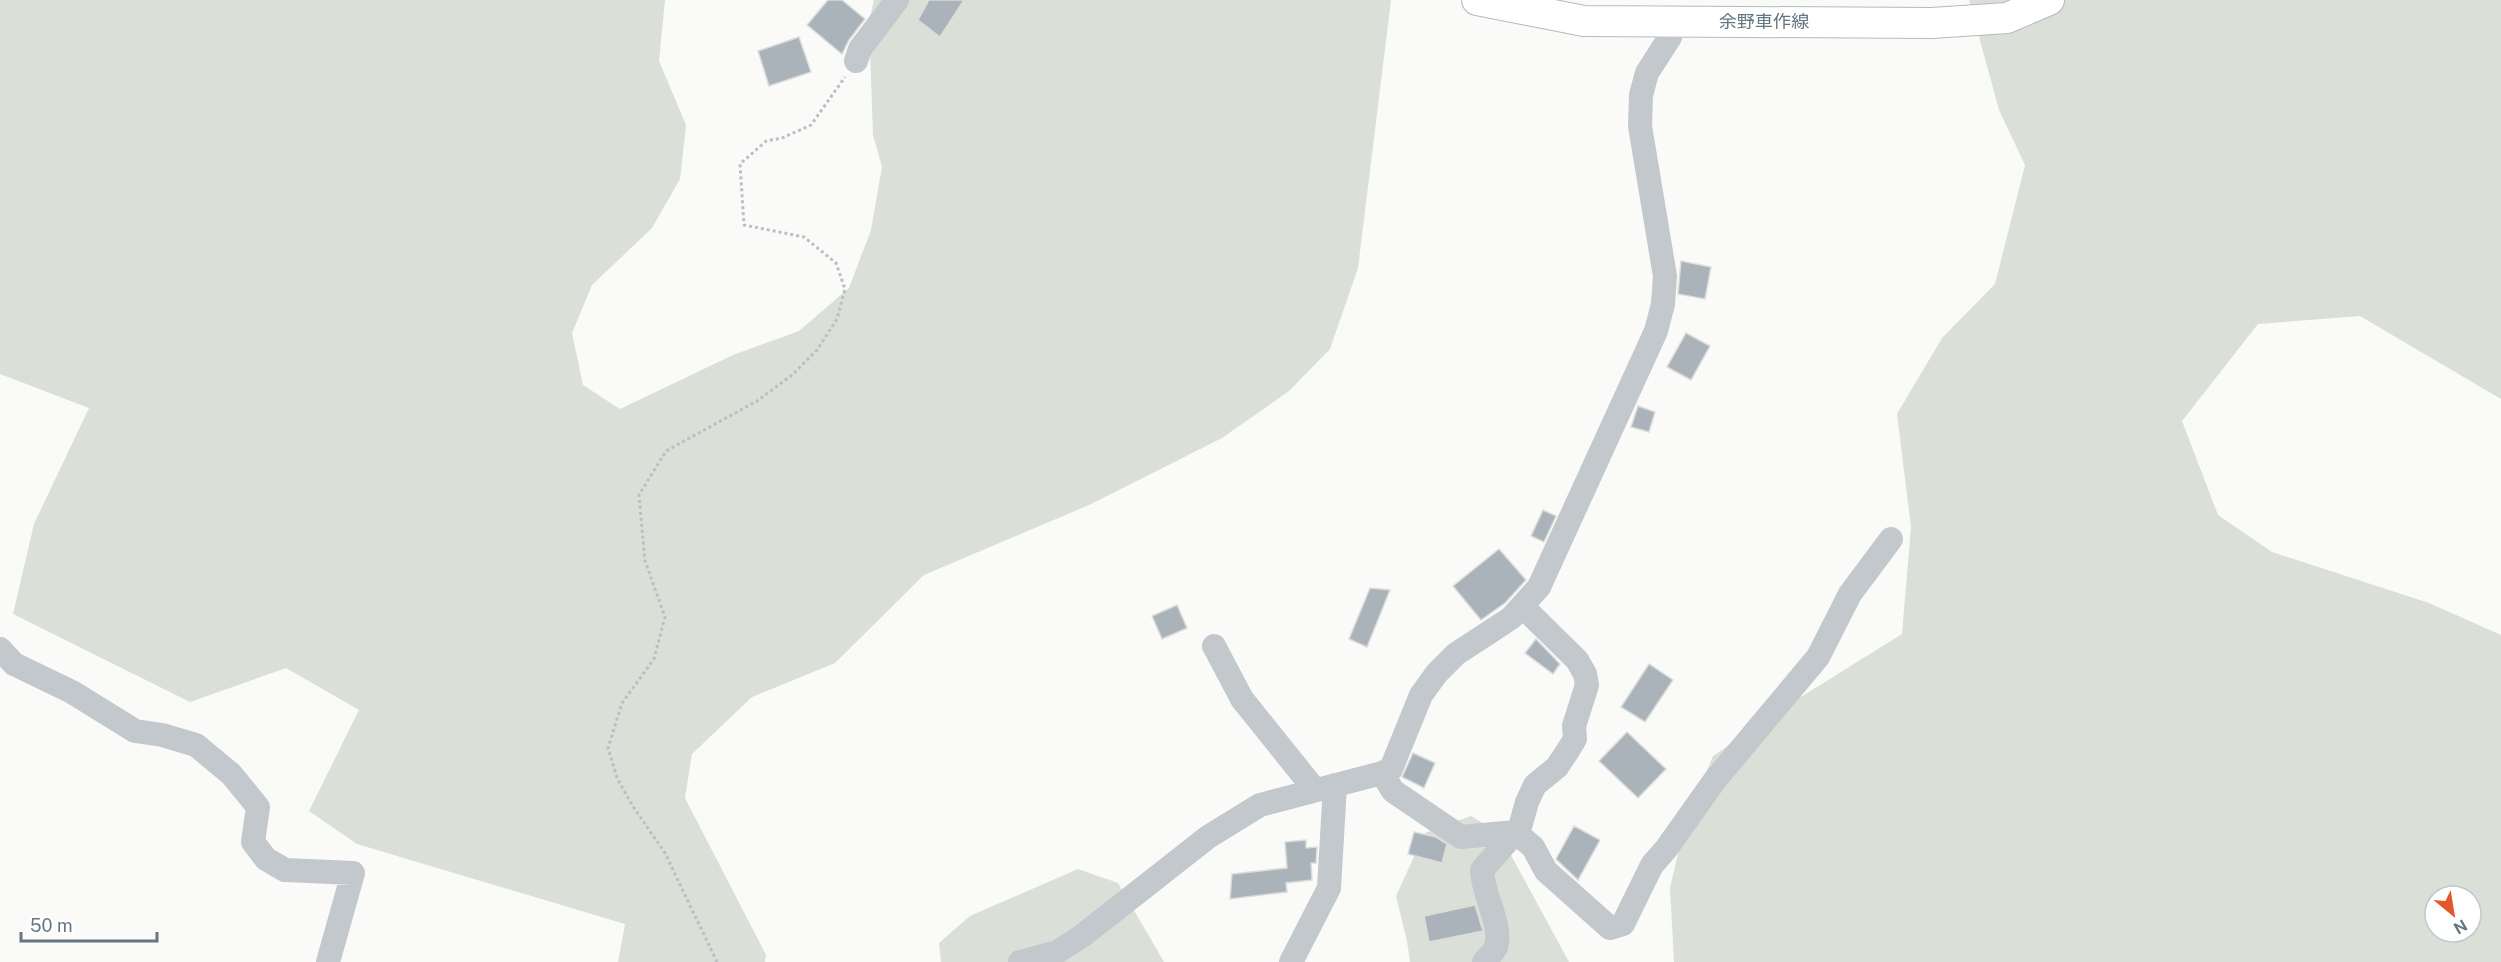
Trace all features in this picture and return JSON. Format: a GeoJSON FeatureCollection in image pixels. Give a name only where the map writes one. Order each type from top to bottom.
{"type":"FeatureCollection","features":[{"type":"Feature","properties":{"kind":"main road","name":"余野車作線"},"geometry":{"type":"LineString","coordinates":[[1477,0],[1584,21],[1943,22],[2007,18],[2049,0]]}},
{"type":"Feature","properties":{"kind":"street"},"geometry":{"type":"LineString","coordinates":[[856,61],[860,49],[897,0]]}},
{"type":"Feature","properties":{"kind":"street"},"geometry":{"type":"LineString","coordinates":[[1020,962],[1057,952],[1082,936],[1208,837],[1260,805],[1391,769],[1421,694],[1437,673],[1456,654],[1511,618],[1539,587],[1656,331],[1663,304],[1665,276],[1640,126],[1641,95],[1647,73],[1670,37],[1676,21]]}},
{"type":"Feature","properties":{"kind":"street"},"geometry":{"type":"LineString","coordinates":[[1382,773],[1393,791],[1461,837],[1515,832],[1533,847],[1546,871],[1593,914],[1610,928],[1623,924],[1652,865],[1715,780],[1818,657],[1850,594],[1891,539]]}},
{"type":"Feature","properties":{"kind":"street"},"geometry":{"type":"LineString","coordinates":[[1484,962],[1496,947],[1497,931],[1482,883],[1482,870],[1520,827],[1527,802],[1535,785],[1557,767],[1575,739],[1574,726],[1587,685],[1585,674],[1577,660],[1523,606]]}},
{"type":"Feature","properties":{"kind":"street"},"geometry":{"type":"LineString","coordinates":[[1214,646],[1242,699],[1325,788],[1329,888],[1291,962]]}},
{"type":"Feature","properties":{"kind":"street"},"geometry":{"type":"LineString","coordinates":[[0,650],[14,664],[72,692],[135,731],[162,735],[196,745],[231,774],[258,807],[253,842],[266,859],[285,870],[328,870],[353,873],[328,962]]}},
{"type":"Feature","properties":{"kind":"path"},"geometry":{"type":"LineString","coordinates":[[717,962],[665,853],[632,805],[617,778],[608,748],[622,703],[654,659],[665,617],[645,561],[639,495],[666,451],[758,401],[792,375],[817,350],[837,320],[845,289],[836,263],[804,237],[744,225],[740,164],[765,141],[782,138],[811,125],[856,61]]}},
{"type":"Feature","properties":{"kind":"shaded area"},"geometry":{"type":"Polygon","coordinates":[[[0,0],[665,0],[659,61],[686,125],[680,179],[652,228],[592,285],[572,333],[583,385],[620,409],[733,355],[799,331],[849,288],[871,230],[882,167],[873,135],[869,22],[874,0],[1391,0],[1358,268],[1330,349],[1289,391],[1222,438],[1089,505],[924,575],[835,663],[752,697],[692,754],[685,798],[766,955],[765,962],[618,962],[625,924],[357,844],[309,811],[359,710],[286,668],[190,702],[13,614],[34,524],[89,408],[0,374],[0,0]]]}},
{"type":"Feature","properties":{"kind":"shaded area"},"geometry":{"type":"Polygon","coordinates":[[[1969,0],[2501,0],[2501,399],[2360,316],[2258,324],[2182,421],[2218,515],[2272,552],[2429,603],[2501,635],[2501,962],[1674,962],[1670,888],[1686,819],[1713,756],[1788,705],[1902,634],[1911,527],[1897,414],[1942,338],[1995,284],[2025,165],[1999,110],[1969,0]]]}},
{"type":"Feature","properties":{"kind":"shaded area"},"geometry":{"type":"Polygon","coordinates":[[[1471,816],[1499,833],[1569,962],[1410,962],[1396,896],[1425,833],[1471,816]]]}},
{"type":"Feature","properties":{"kind":"shaded area"},"geometry":{"type":"Polygon","coordinates":[[[1078,869],[1118,883],[1164,962],[941,962],[939,943],[970,916],[1078,869]]]}},
{"type":"Feature","properties":{"kind":"building"},"geometry":{"type":"Polygon","coordinates":[[[828,0],[842,0],[865,19],[849,40],[842,54],[807,25],[828,0]]]}},
{"type":"Feature","properties":{"kind":"building"},"geometry":{"type":"Polygon","coordinates":[[[929,0],[964,0],[940,37],[918,20],[929,0]]]}},
{"type":"Feature","properties":{"kind":"building"},"geometry":{"type":"Polygon","coordinates":[[[799,37],[811,72],[769,86],[758,51],[799,37]]]}},
{"type":"Feature","properties":{"kind":"building"},"geometry":{"type":"Polygon","coordinates":[[[1681,261],[1711,267],[1705,299],[1678,294],[1681,261]]]}},
{"type":"Feature","properties":{"kind":"building"},"geometry":{"type":"Polygon","coordinates":[[[1686,333],[1710,346],[1691,380],[1667,367],[1686,333]]]}},
{"type":"Feature","properties":{"kind":"building"},"geometry":{"type":"Polygon","coordinates":[[[1638,406],[1655,412],[1649,432],[1631,427],[1638,406]]]}},
{"type":"Feature","properties":{"kind":"building"},"geometry":{"type":"Polygon","coordinates":[[[1543,510],[1556,516],[1544,542],[1531,536],[1543,510]]]}},
{"type":"Feature","properties":{"kind":"building"},"geometry":{"type":"Polygon","coordinates":[[[1499,549],[1526,580],[1505,603],[1481,620],[1453,586],[1499,549]]]}},
{"type":"Feature","properties":{"kind":"building"},"geometry":{"type":"Polygon","coordinates":[[[1370,588],[1390,590],[1367,647],[1349,639],[1370,588]]]}},
{"type":"Feature","properties":{"kind":"building"},"geometry":{"type":"Polygon","coordinates":[[[1177,605],[1187,628],[1162,639],[1152,616],[1177,605]]]}},
{"type":"Feature","properties":{"kind":"building"},"geometry":{"type":"Polygon","coordinates":[[[1536,639],[1560,664],[1553,674],[1525,653],[1536,639]]]}},
{"type":"Feature","properties":{"kind":"building"},"geometry":{"type":"Polygon","coordinates":[[[1649,664],[1673,680],[1645,722],[1621,707],[1649,664]]]}},
{"type":"Feature","properties":{"kind":"building"},"geometry":{"type":"Polygon","coordinates":[[[1627,732],[1666,769],[1638,798],[1599,761],[1627,732]]]}},
{"type":"Feature","properties":{"kind":"building"},"geometry":{"type":"Polygon","coordinates":[[[1413,753],[1435,763],[1424,788],[1402,777],[1413,753]]]}},
{"type":"Feature","properties":{"kind":"building"},"geometry":{"type":"Polygon","coordinates":[[[1574,826],[1600,840],[1578,880],[1556,859],[1574,826]]]}},
{"type":"Feature","properties":{"kind":"building"},"geometry":{"type":"Polygon","coordinates":[[[1414,832],[1436,837],[1447,844],[1442,863],[1408,854],[1414,832]]]}},
{"type":"Feature","properties":{"kind":"building"},"geometry":{"type":"Polygon","coordinates":[[[1306,840],[1306,848],[1317,847],[1316,863],[1311,863],[1312,880],[1286,883],[1287,892],[1230,899],[1232,874],[1287,868],[1285,842],[1306,840]]]}},
{"type":"Feature","properties":{"kind":"building"},"geometry":{"type":"Polygon","coordinates":[[[1475,905],[1483,931],[1429,942],[1424,916],[1475,905]]]}}]}
